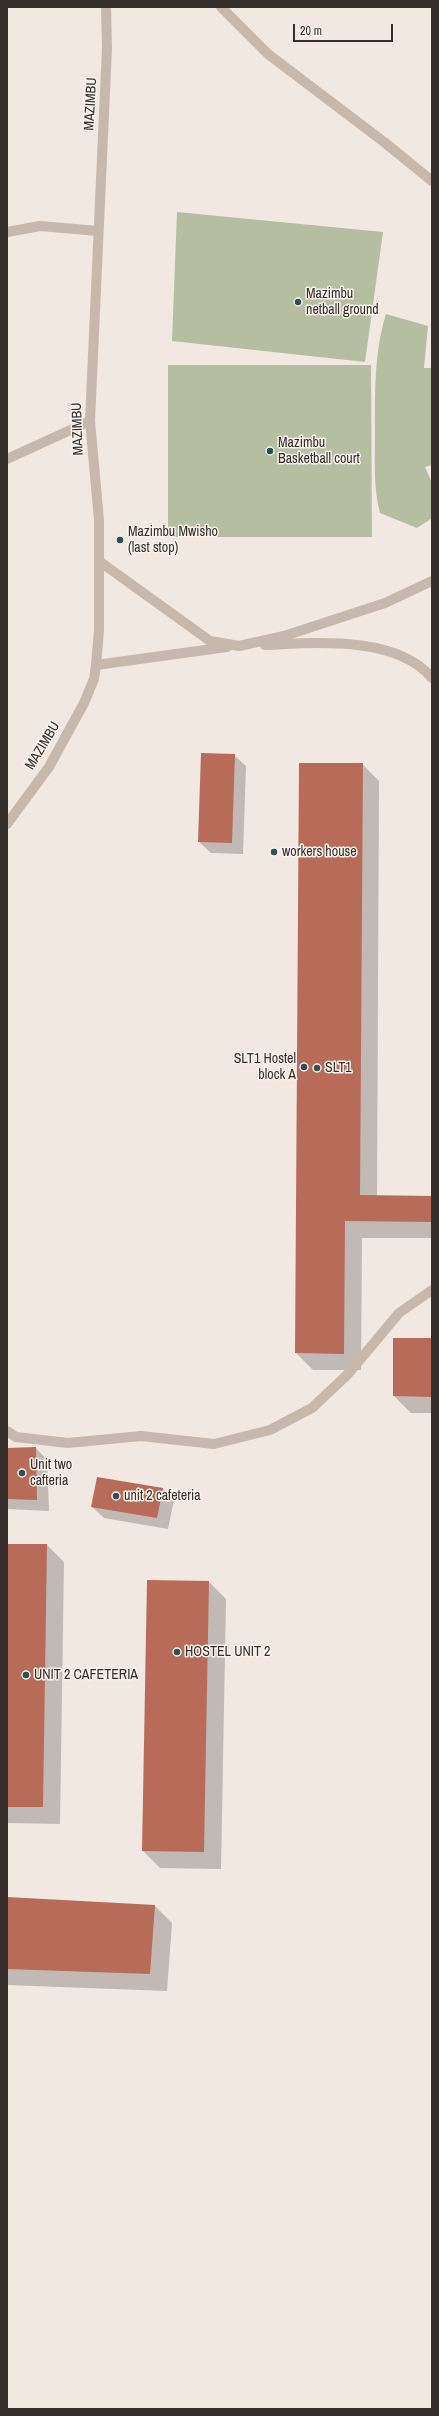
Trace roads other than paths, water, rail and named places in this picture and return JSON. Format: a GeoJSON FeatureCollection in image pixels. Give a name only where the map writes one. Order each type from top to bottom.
{"type":"FeatureCollection","features":[{"type":"Feature","properties":{"kind":"street","name":"MAZIMBU"},"geometry":{"type":"LineString","coordinates":[[7,824],[49,767],[84,703],[94,679],[96,665],[99,630],[99,520],[90,421],[107,48],[106,7]]}},
{"type":"Feature","properties":{"kind":"street"},"geometry":{"type":"LineString","coordinates":[[221,7],[268,54],[384,142],[432,181]]}},
{"type":"Feature","properties":{"kind":"street"},"geometry":{"type":"LineString","coordinates":[[7,232],[40,226],[98,231]]}},
{"type":"Feature","properties":{"kind":"street"},"geometry":{"type":"LineString","coordinates":[[9,456],[90,421]]}},
{"type":"Feature","properties":{"kind":"street"},"geometry":{"type":"LineString","coordinates":[[99,561],[210,641],[239,646],[314,643],[378,647],[408,661],[432,678]]}},
{"type":"Feature","properties":{"kind":"street"},"geometry":{"type":"LineString","coordinates":[[96,665],[239,646],[284,636],[386,603],[432,580]]}},
{"type":"Feature","properties":{"kind":"street"},"geometry":{"type":"LineString","coordinates":[[7,1431],[16,1437],[68,1443],[141,1436],[214,1444],[270,1430],[312,1408],[348,1374],[399,1314],[432,1290]]}},
{"type":"Feature","properties":{"kind":"place","name":"Mazimbu netball ground"},"geometry":{"type":"Point","coordinates":[298,302]}},
{"type":"Feature","properties":{"kind":"place","name":"Mazimbu Basketball court"},"geometry":{"type":"Point","coordinates":[270,451]}},
{"type":"Feature","properties":{"kind":"place","name":"Mazimbu Mwisho (last stop)"},"geometry":{"type":"Point","coordinates":[120,540]}},
{"type":"Feature","properties":{"kind":"place","name":"workers house"},"geometry":{"type":"Point","coordinates":[274,852]}},
{"type":"Feature","properties":{"kind":"place","name":"SLT1 Hostel block A"},"geometry":{"type":"Point","coordinates":[304,1067]}},
{"type":"Feature","properties":{"kind":"place","name":"SLT1"},"geometry":{"type":"Point","coordinates":[317,1068]}},
{"type":"Feature","properties":{"kind":"place","name":"Unit two cafteria"},"geometry":{"type":"Point","coordinates":[22,1473]}},
{"type":"Feature","properties":{"kind":"place","name":"unit 2 cafeteria"},"geometry":{"type":"Point","coordinates":[116,1496]}},
{"type":"Feature","properties":{"kind":"place","name":"HOSTEL UNIT 2"},"geometry":{"type":"Point","coordinates":[177,1652]}},
{"type":"Feature","properties":{"kind":"place","name":"UNIT 2 CAFETERIA"},"geometry":{"type":"Point","coordinates":[26,1675]}}]}
